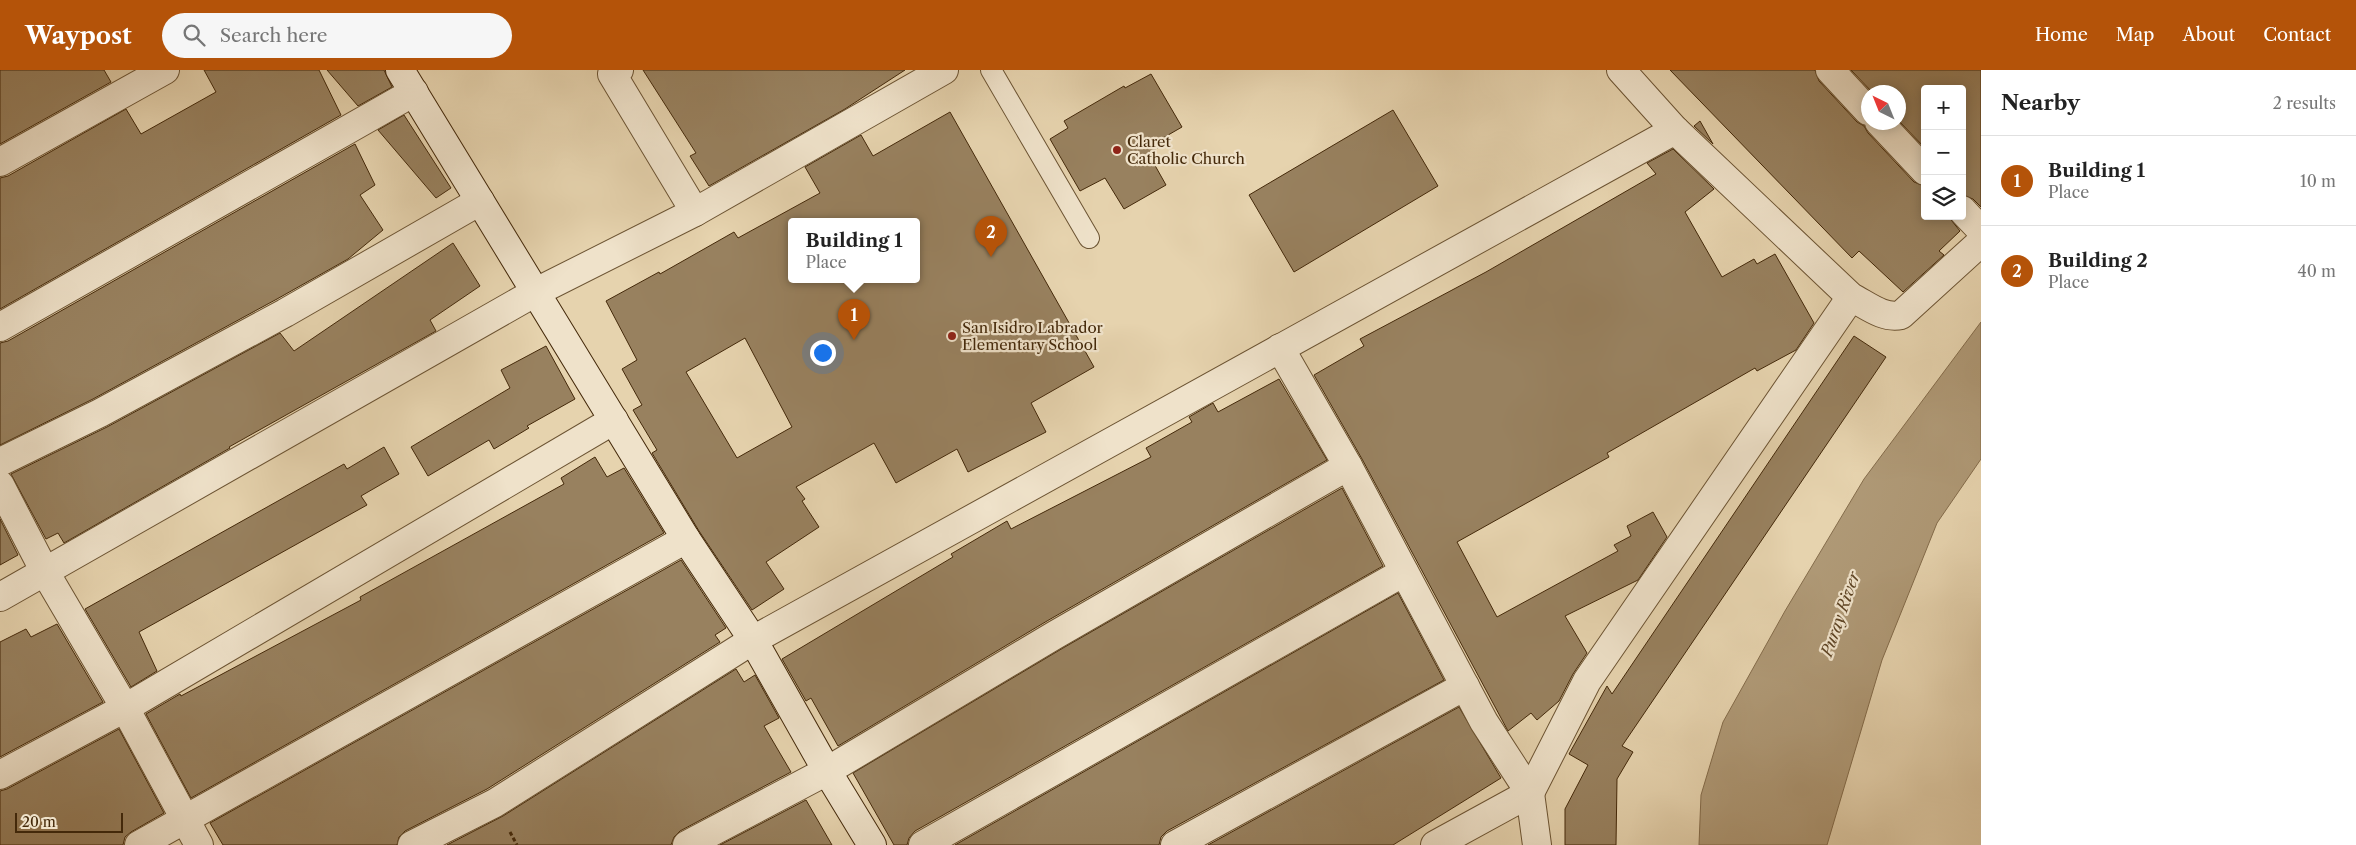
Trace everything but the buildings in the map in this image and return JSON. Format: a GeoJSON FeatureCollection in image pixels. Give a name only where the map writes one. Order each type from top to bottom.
{"type":"FeatureCollection","features":[{"type":"Feature","properties":{"kind":"street"},"geometry":{"type":"LineString","coordinates":[[0,162],[165,70]]}},
{"type":"Feature","properties":{"kind":"street"},"geometry":{"type":"LineString","coordinates":[[0,596],[534,293],[695,212],[944,70]]}},
{"type":"Feature","properties":{"kind":"street"},"geometry":{"type":"LineString","coordinates":[[1621,70],[1675,130],[1851,297],[1884,315],[1893,317],[1901,315],[1981,242]]}},
{"type":"Feature","properties":{"kind":"street"},"geometry":{"type":"LineString","coordinates":[[1830,70],[1861,103]]}},
{"type":"Feature","properties":{"kind":"street"},"geometry":{"type":"LineString","coordinates":[[613,71],[695,212]]}},
{"type":"Feature","properties":{"kind":"street"},"geometry":{"type":"LineString","coordinates":[[0,327],[407,81],[534,293],[686,539],[753,640],[827,771],[872,845]]}},
{"type":"Feature","properties":{"kind":"street"},"geometry":{"type":"LineString","coordinates":[[412,845],[495,803],[753,640],[1675,130]]}},
{"type":"Feature","properties":{"kind":"street"},"geometry":{"type":"LineString","coordinates":[[1887,130],[1921,166]]}},
{"type":"Feature","properties":{"kind":"street"},"geometry":{"type":"LineString","coordinates":[[0,462],[100,413],[285,313],[480,201]]}},
{"type":"Feature","properties":{"kind":"street"},"geometry":{"type":"LineString","coordinates":[[1966,214],[1981,230]]}},
{"type":"Feature","properties":{"kind":"street"},"geometry":{"type":"LineString","coordinates":[[1435,845],[1530,793],[1587,681],[1851,297]]}},
{"type":"Feature","properties":{"kind":"street"},"geometry":{"type":"LineString","coordinates":[[1280,348],[1348,466],[1484,722],[1530,793],[1537,845]]}},
{"type":"Feature","properties":{"kind":"street"},"geometry":{"type":"LineString","coordinates":[[0,775],[125,708],[614,420]]}},
{"type":"Feature","properties":{"kind":"street"},"geometry":{"type":"LineString","coordinates":[[687,845],[827,771],[1055,635],[1348,466]]}},
{"type":"Feature","properties":{"kind":"street"},"geometry":{"type":"LineString","coordinates":[[0,486],[45,572],[125,708],[199,845]]}},
{"type":"Feature","properties":{"kind":"street"},"geometry":{"type":"LineString","coordinates":[[139,845],[686,539]]}},
{"type":"Feature","properties":{"kind":"street"},"geometry":{"type":"LineString","coordinates":[[923,845],[1404,572]]}},
{"type":"Feature","properties":{"kind":"street"},"geometry":{"type":"LineString","coordinates":[[1175,845],[1465,686]]}},
{"type":"Feature","properties":{"kind":"lane"},"geometry":{"type":"LineString","coordinates":[[991,70],[1089,238]]}},
{"type":"Feature","properties":{"kind":"water","name":"Puray River"},"geometry":{"type":"Polygon","coordinates":[[[1981,322],[1981,459],[1937,523],[1882,660],[1827,845],[1699,845],[1701,795],[1723,722],[1785,611],[1864,479],[1981,322]]]}},
{"type":"Feature","properties":{"kind":"place","name":"Claret Catholic Church"},"geometry":{"type":"Point","coordinates":[1117,150]}},
{"type":"Feature","properties":{"kind":"place","name":"Building 2"},"geometry":{"type":"Point","coordinates":[991,257]}},
{"type":"Feature","properties":{"kind":"place","name":"San Isidro Labrador Elementary School"},"geometry":{"type":"Point","coordinates":[952,336]}},
{"type":"Feature","properties":{"kind":"place","name":"Building 1"},"geometry":{"type":"Point","coordinates":[854,340]}}]}
